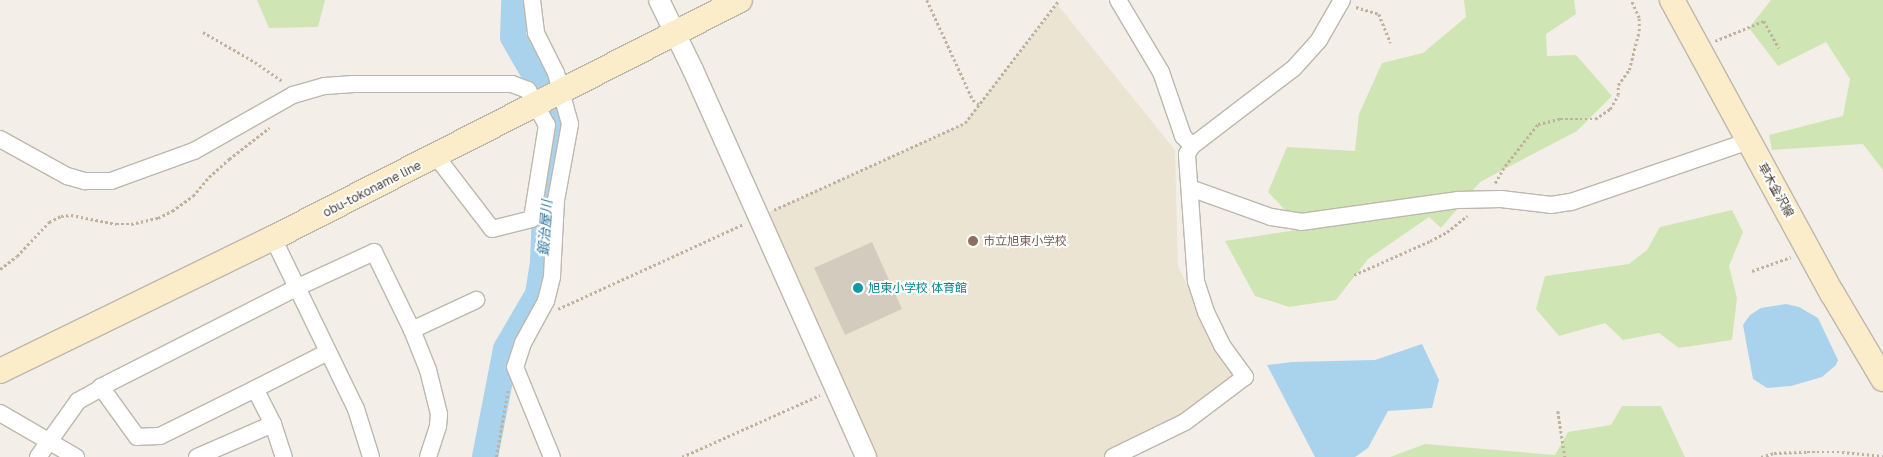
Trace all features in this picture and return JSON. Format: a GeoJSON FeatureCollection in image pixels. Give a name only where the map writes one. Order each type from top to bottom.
{"type":"FeatureCollection","features":[{"type":"Feature","properties":{"kind":"main road","name":"obu-tokoname line"},"geometry":{"type":"LineString","coordinates":[[0,371],[273,238],[740,0]]}},
{"type":"Feature","properties":{"kind":"main road","name":"草木金沢線"},"geometry":{"type":"LineString","coordinates":[[1672,0],[1808,249],[1883,379]]}},
{"type":"Feature","properties":{"kind":"street"},"geometry":{"type":"LineString","coordinates":[[436,156],[492,229],[532,219],[546,125],[548,98],[556,73],[536,32],[532,0]]}},
{"type":"Feature","properties":{"kind":"street"},"geometry":{"type":"LineString","coordinates":[[659,0],[866,457]]}},
{"type":"Feature","properties":{"kind":"street"},"geometry":{"type":"LineString","coordinates":[[1118,0],[1161,72],[1183,136],[1192,146]]}},
{"type":"Feature","properties":{"kind":"street"},"geometry":{"type":"LineString","coordinates":[[1113,457],[1185,422],[1245,377],[1222,345],[1203,304],[1196,281],[1187,154],[1192,146],[1294,68],[1319,40],[1342,1]]}},
{"type":"Feature","properties":{"kind":"street"},"geometry":{"type":"LineString","coordinates":[[0,139],[67,176],[99,182],[125,178],[194,151],[293,95],[325,86],[354,84],[512,84],[548,98],[570,124],[556,200],[552,277],[546,301],[523,343],[515,367],[552,457]]}},
{"type":"Feature","properties":{"kind":"street"},"geometry":{"type":"LineString","coordinates":[[1190,188],[1271,217],[1301,222],[1450,201],[1501,199],[1551,205],[1571,202],[1749,141]]}},
{"type":"Feature","properties":{"kind":"street"},"geometry":{"type":"LineString","coordinates":[[273,238],[356,409],[371,457]]}},
{"type":"Feature","properties":{"kind":"street"},"geometry":{"type":"LineString","coordinates":[[328,352],[160,436],[137,437],[100,387],[296,288],[374,252],[412,330],[428,370],[439,414],[438,426],[428,457]]}},
{"type":"Feature","properties":{"kind":"street"},"geometry":{"type":"LineString","coordinates":[[412,330],[476,300]]}},
{"type":"Feature","properties":{"kind":"street"},"geometry":{"type":"LineString","coordinates":[[255,389],[273,424],[284,457]]}},
{"type":"Feature","properties":{"kind":"street"},"geometry":{"type":"LineString","coordinates":[[38,457],[50,443],[78,401],[96,391]]}},
{"type":"Feature","properties":{"kind":"street"},"geometry":{"type":"LineString","coordinates":[[0,413],[76,457]]}},
{"type":"Feature","properties":{"kind":"street"},"geometry":{"type":"LineString","coordinates":[[197,457],[221,452],[273,424]]}},
{"type":"Feature","properties":{"kind":"path"},"geometry":{"type":"LineString","coordinates":[[927,0],[973,100],[979,104]]}},
{"type":"Feature","properties":{"kind":"path"},"geometry":{"type":"LineString","coordinates":[[541,310],[549,314],[965,123],[1060,0]]}},
{"type":"Feature","properties":{"kind":"path"},"geometry":{"type":"LineString","coordinates":[[1354,275],[1447,232],[1462,221],[1501,177],[1506,166],[1538,124],[1560,119],[1595,119],[1610,109],[1618,95],[1618,85],[1629,70],[1640,31],[1639,18],[1632,0]]}},
{"type":"Feature","properties":{"kind":"path"},"geometry":{"type":"LineString","coordinates":[[1342,1],[1379,14],[1391,44]]}},
{"type":"Feature","properties":{"kind":"path"},"geometry":{"type":"LineString","coordinates":[[1698,48],[1764,22],[1779,48]]}},
{"type":"Feature","properties":{"kind":"path"},"geometry":{"type":"LineString","coordinates":[[1752,271],[1777,264],[1808,249]]}},
{"type":"Feature","properties":{"kind":"path"},"geometry":{"type":"LineString","coordinates":[[496,457],[507,394],[515,367]]}},
{"type":"Feature","properties":{"kind":"path"},"geometry":{"type":"LineString","coordinates":[[682,457],[835,388]]}},
{"type":"Feature","properties":{"kind":"path"},"geometry":{"type":"LineString","coordinates":[[1558,411],[1565,457]]}},
{"type":"Feature","properties":{"kind":"path"},"geometry":{"type":"LineString","coordinates":[[1761,457],[1774,453],[1806,452],[1842,452],[1883,456]]}},
{"type":"Feature","properties":{"kind":"shaded area","name":"市立旭東小学校"},"geometry":{"type":"Polygon","coordinates":[[[1057,4],[1175,150],[1178,266],[1215,344],[1236,373],[1183,418],[1104,457],[866,457],[758,217],[965,123],[1057,4]]]}},
{"type":"Feature","properties":{"kind":"green space"},"geometry":{"type":"Polygon","coordinates":[[[257,0],[325,0],[318,27],[269,28],[257,0]]]}},
{"type":"Feature","properties":{"kind":"green space"},"geometry":{"type":"Polygon","coordinates":[[[1464,0],[1574,0],[1576,14],[1546,34],[1547,56],[1576,55],[1612,96],[1577,131],[1480,182],[1441,228],[1429,217],[1368,259],[1336,300],[1289,307],[1255,296],[1225,241],[1303,229],[1268,192],[1287,147],[1355,151],[1359,114],[1382,63],[1423,53],[1466,17],[1464,0]]]}},
{"type":"Feature","properties":{"kind":"green space"},"geometry":{"type":"Polygon","coordinates":[[[1771,0],[1883,0],[1883,170],[1863,144],[1772,150],[1769,135],[1843,116],[1850,79],[1826,42],[1778,66],[1749,28],[1771,0]]]}},
{"type":"Feature","properties":{"kind":"green space"},"geometry":{"type":"Polygon","coordinates":[[[1732,210],[1743,232],[1729,266],[1737,298],[1732,340],[1679,348],[1659,333],[1623,340],[1605,323],[1559,336],[1536,309],[1545,276],[1629,264],[1647,250],[1660,227],[1732,210]]]}},
{"type":"Feature","properties":{"kind":"green space"},"geometry":{"type":"Polygon","coordinates":[[[1622,406],[1661,406],[1685,457],[1390,457],[1425,444],[1555,455],[1568,432],[1611,425],[1622,406]]]}},
{"type":"Feature","properties":{"kind":"water"},"geometry":{"type":"Polygon","coordinates":[[[1786,304],[1799,307],[1818,318],[1838,360],[1836,365],[1822,377],[1791,386],[1767,388],[1753,379],[1743,325],[1750,315],[1761,308],[1786,304]]]}},
{"type":"Feature","properties":{"kind":"water"},"geometry":{"type":"Polygon","coordinates":[[[1422,344],[1439,380],[1432,408],[1388,411],[1368,448],[1355,457],[1315,457],[1267,365],[1292,362],[1375,360],[1422,344]]]}},
{"type":"Feature","properties":{"kind":"building","name":"旭東小学校 体育館"},"geometry":{"type":"Polygon","coordinates":[[[872,242],[902,309],[845,335],[814,268],[872,242]]]}},
{"type":"Feature","properties":{"kind":"waterway","name":"鍛治屋川"},"geometry":{"type":"LineString","coordinates":[[485,457],[506,349],[538,294],[543,261],[545,211],[559,132],[544,91],[513,37],[514,0]]}},
{"type":"Feature","properties":{"kind":"place","name":"市立旭東小学校"},"geometry":{"type":"Point","coordinates":[973,241]}},
{"type":"Feature","properties":{"kind":"place","name":"旭東小学校 体育館"},"geometry":{"type":"Point","coordinates":[858,288]}}]}
